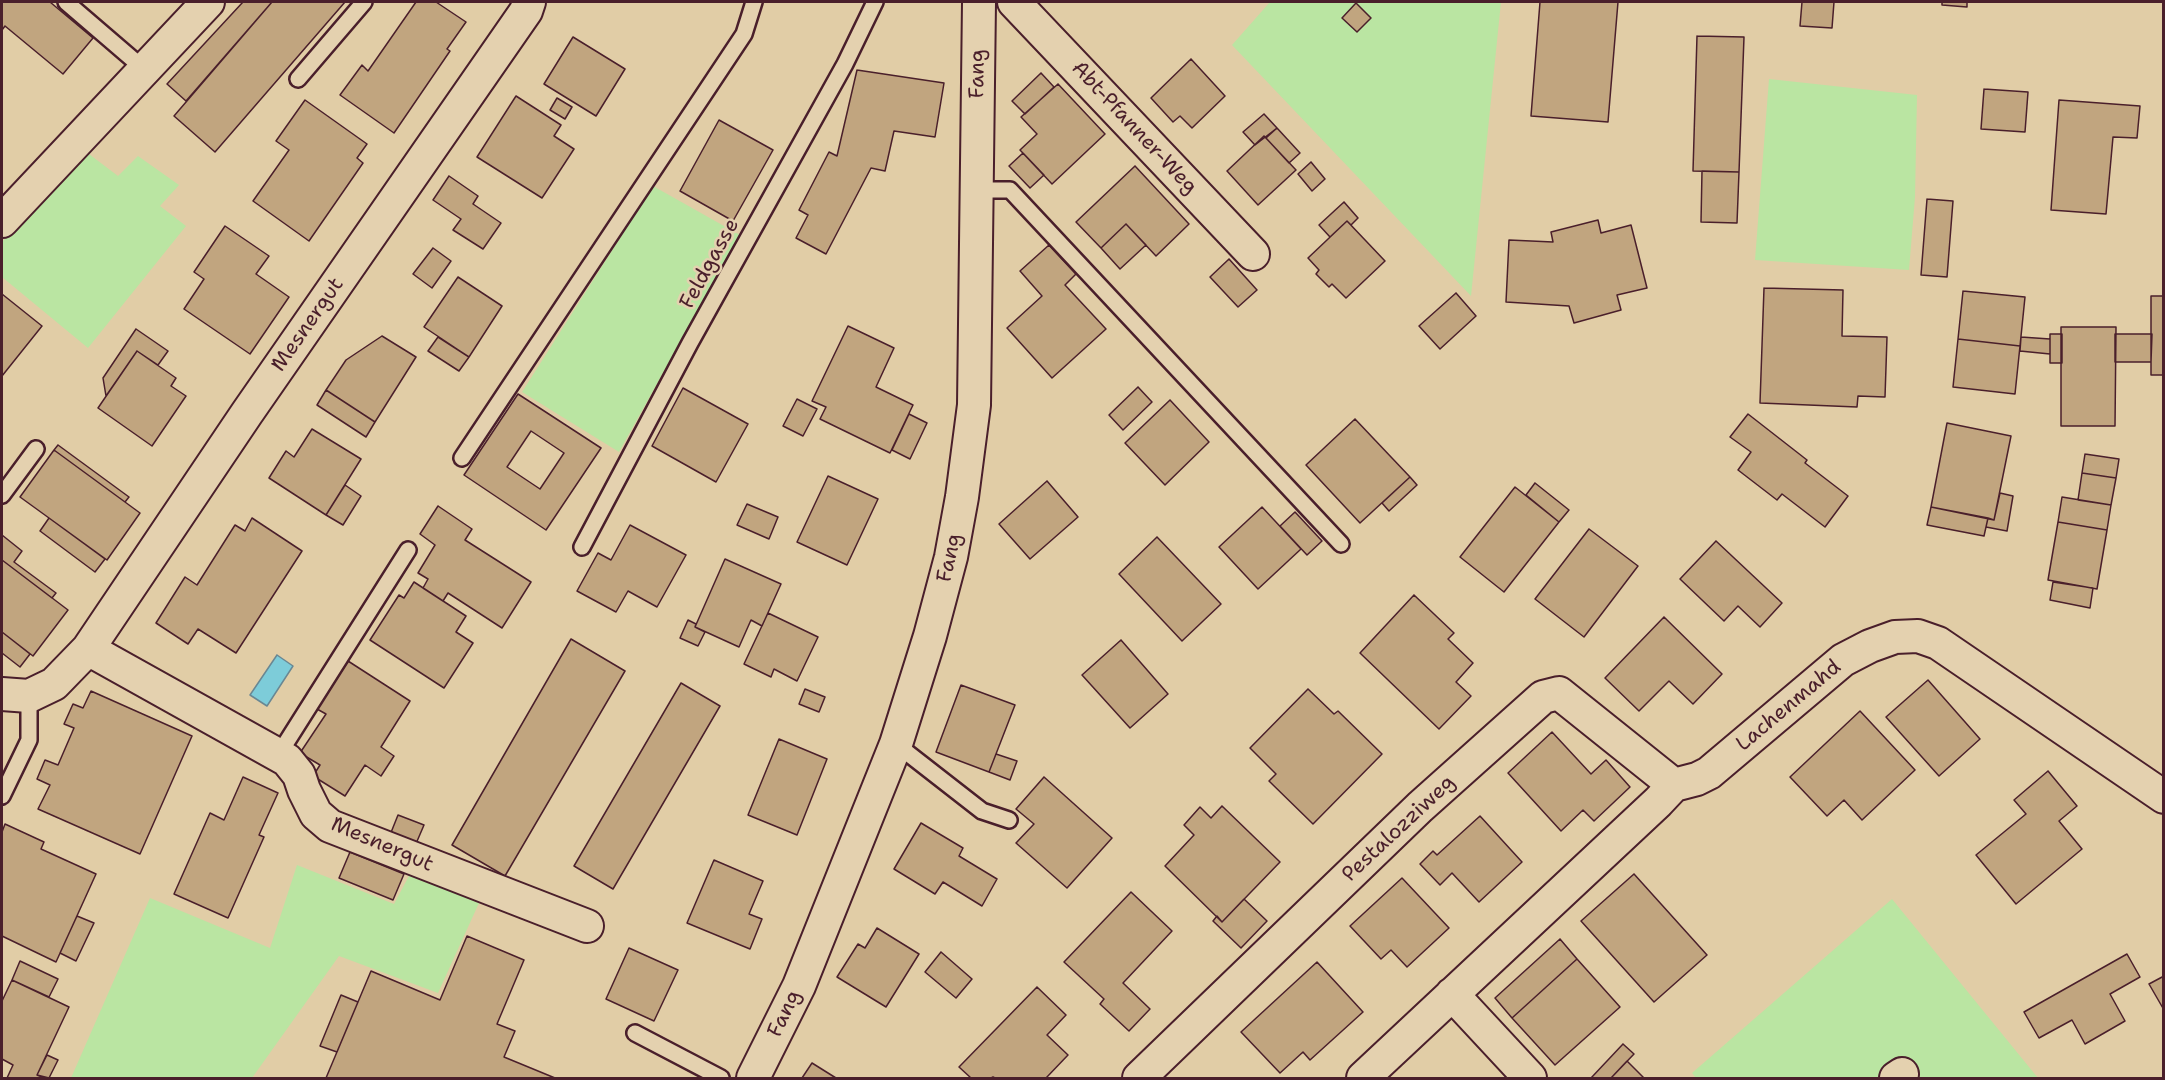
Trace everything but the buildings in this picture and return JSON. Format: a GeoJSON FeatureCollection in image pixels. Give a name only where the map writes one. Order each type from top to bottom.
{"type":"FeatureCollection","features":[{"type":"Feature","properties":{"kind":"street"},"geometry":{"type":"LineString","coordinates":[[2,221],[39,168],[144,69],[208,2]]}},
{"type":"Feature","properties":{"kind":"street","name":"Mesnergut"},"geometry":{"type":"LineString","coordinates":[[15,695],[54,684],[88,649],[247,413],[526,11],[529,2]]}},
{"type":"Feature","properties":{"kind":"street","name":"Fang"},"geometry":{"type":"LineString","coordinates":[[753,1078],[799,986],[896,744],[939,604],[963,497],[975,405],[979,2]]}},
{"type":"Feature","properties":{"kind":"street","name":"Abt-Pfanner-Weg"},"geometry":{"type":"LineString","coordinates":[[1014,2],[1253,254]]}},
{"type":"Feature","properties":{"kind":"street","name":"Lachenmahd"},"geometry":{"type":"LineString","coordinates":[[1363,1078],[1674,785],[1709,773],[1843,660],[1894,637],[1918,636],[1938,643],[2163,797]]}},
{"type":"Feature","properties":{"kind":"street","name":"Mesnergut"},"geometry":{"type":"LineString","coordinates":[[88,649],[279,754],[299,775],[316,814],[330,826],[586,926]]}},
{"type":"Feature","properties":{"kind":"street","name":"Pestalozziweg"},"geometry":{"type":"LineString","coordinates":[[1139,1078],[1420,807],[1543,697],[1559,693],[1564,696],[1674,785]]}},
{"type":"Feature","properties":{"kind":"street"},"geometry":{"type":"LineString","coordinates":[[1452,994],[1530,1078]]}},
{"type":"Feature","properties":{"kind":"lane"},"geometry":{"type":"LineString","coordinates":[[66,2],[144,69]]}},
{"type":"Feature","properties":{"kind":"lane"},"geometry":{"type":"LineString","coordinates":[[298,79],[364,2]]}},
{"type":"Feature","properties":{"kind":"lane"},"geometry":{"type":"LineString","coordinates":[[462,458],[744,34],[754,2]]}},
{"type":"Feature","properties":{"kind":"lane","name":"Feldgasse"},"geometry":{"type":"LineString","coordinates":[[582,547],[690,343],[845,64],[875,2]]}},
{"type":"Feature","properties":{"kind":"lane"},"geometry":{"type":"LineString","coordinates":[[977,190],[1010,190],[1341,544]]}},
{"type":"Feature","properties":{"kind":"lane"},"geometry":{"type":"LineString","coordinates":[[2,495],[36,449]]}},
{"type":"Feature","properties":{"kind":"lane"},"geometry":{"type":"LineString","coordinates":[[279,754],[408,549]]}},
{"type":"Feature","properties":{"kind":"lane"},"geometry":{"type":"LineString","coordinates":[[2,796],[29,740],[15,695]]}},
{"type":"Feature","properties":{"kind":"lane"},"geometry":{"type":"LineString","coordinates":[[896,744],[982,811],[1009,820]]}},
{"type":"Feature","properties":{"kind":"lane"},"geometry":{"type":"LineString","coordinates":[[635,1033],[721,1078]]}},
{"type":"Feature","properties":{"kind":"green space"},"geometry":{"type":"Polygon","coordinates":[[[1270,2],[1501,2],[1471,296],[1232,45],[1270,2]]]}},
{"type":"Feature","properties":{"kind":"green space"},"geometry":{"type":"Polygon","coordinates":[[[1769,79],[1917,95],[1915,197],[1909,270],[1755,260],[1769,79]]]}},
{"type":"Feature","properties":{"kind":"green space"},"geometry":{"type":"Polygon","coordinates":[[[85,151],[118,176],[138,156],[179,185],[160,206],[186,226],[88,348],[2,277],[2,242],[85,151]]]}},
{"type":"Feature","properties":{"kind":"green space"},"geometry":{"type":"Polygon","coordinates":[[[653,186],[740,235],[619,452],[522,392],[653,186]]]}},
{"type":"Feature","properties":{"kind":"green space"},"geometry":{"type":"Polygon","coordinates":[[[297,865],[394,904],[410,874],[479,903],[438,993],[339,956],[252,1078],[71,1078],[150,898],[270,948],[297,865]]]}},
{"type":"Feature","properties":{"kind":"green space"},"geometry":{"type":"Polygon","coordinates":[[[1892,899],[2038,1078],[1696,1078],[1692,1073],[1892,899]]]}},
{"type":"Feature","properties":{"kind":"water"},"geometry":{"type":"Polygon","coordinates":[[[277,655],[293,666],[267,706],[250,695],[277,655]]]}}]}
